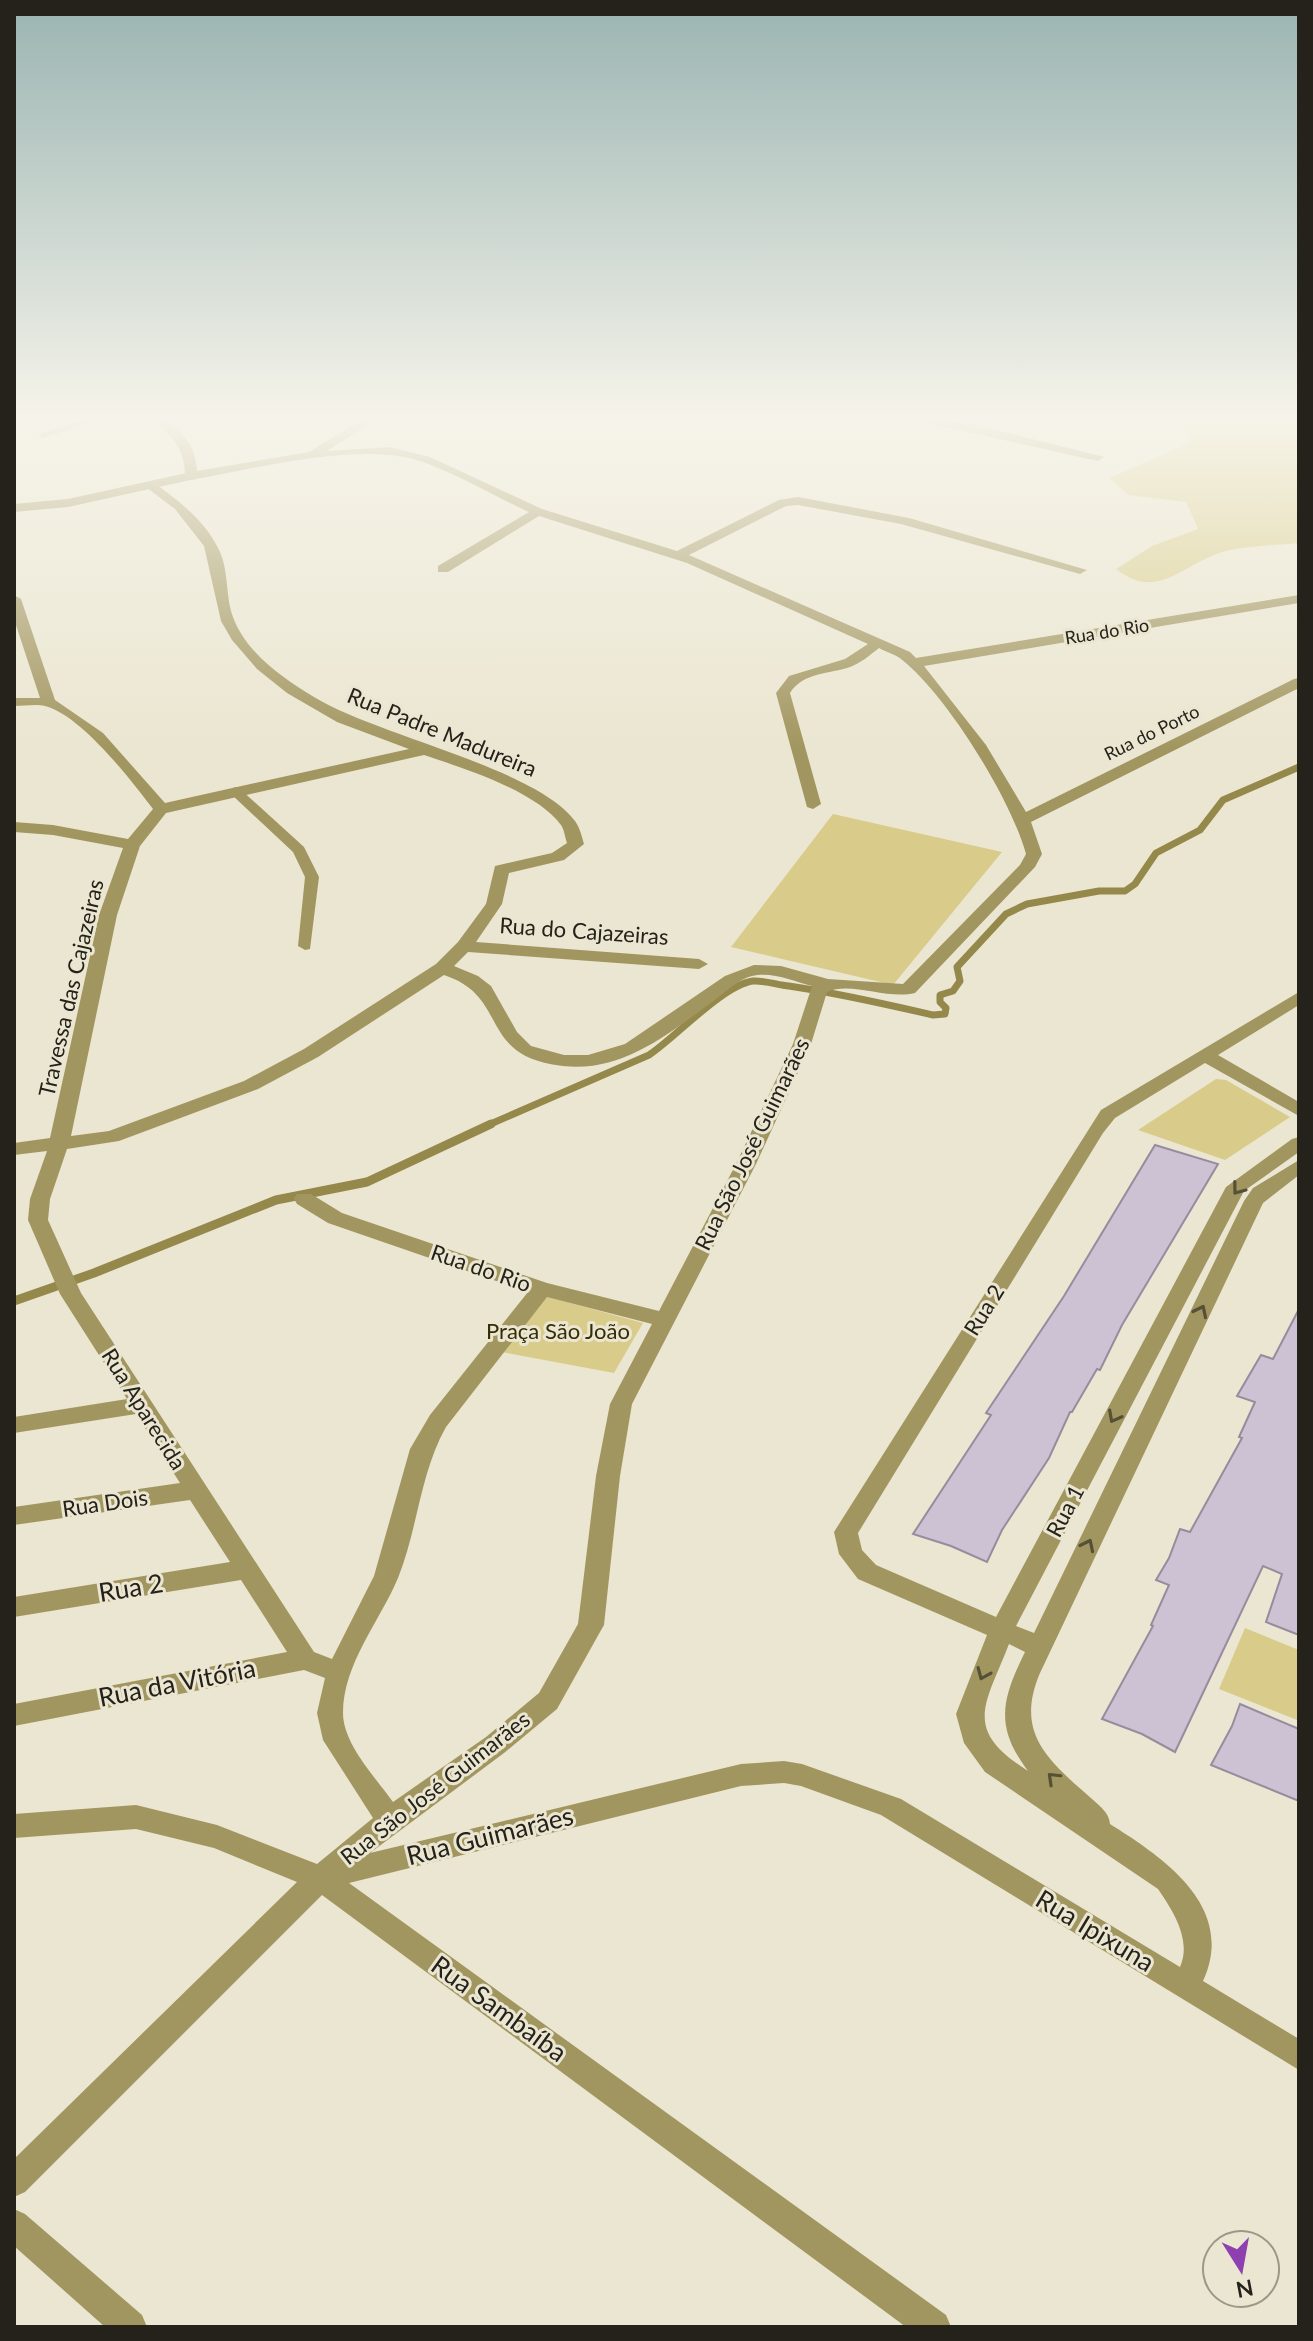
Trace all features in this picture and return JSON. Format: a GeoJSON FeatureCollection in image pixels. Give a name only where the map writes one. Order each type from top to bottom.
{"type":"FeatureCollection","features":[{"type":"Feature","properties":{"kind":"street","name":"Rua Padre Madureira"},"geometry":{"type":"LineString","coordinates":[[14,1149],[112,1137],[251,1085],[311,1053],[442,968],[464,946],[498,895],[499,872],[558,857],[576,844],[577,835],[569,823],[533,794],[425,750],[360,728],[317,706],[275,677],[243,646],[228,620],[212,549],[197,528]]}},
{"type":"Feature","properties":{"kind":"street"},"geometry":{"type":"LineString","coordinates":[[443,569],[511,528]]}},
{"type":"Feature","properties":{"kind":"street"},"geometry":{"type":"LineString","coordinates":[[442,968],[480,985],[494,1005],[504,1029],[519,1047],[533,1054],[560,1060],[603,1058],[642,1045],[685,1012],[748,971],[772,971],[820,991],[842,983],[892,992],[913,987],[1032,862],[1032,845],[1005,785],[928,676],[905,655],[679,555],[591,528]]}},
{"type":"Feature","properties":{"kind":"street"},"geometry":{"type":"LineString","coordinates":[[679,555],[733,528]]}},
{"type":"Feature","properties":{"kind":"street"},"geometry":{"type":"LineString","coordinates":[[931,528],[1009,553],[1080,570]]}},
{"type":"Feature","properties":{"kind":"street"},"geometry":{"type":"LineString","coordinates":[[14,599],[49,702]]}},
{"type":"Feature","properties":{"kind":"street","name":"Rua do Rio"},"geometry":{"type":"LineString","coordinates":[[914,663],[1299,599]]}},
{"type":"Feature","properties":{"kind":"street"},"geometry":{"type":"LineString","coordinates":[[813,804],[783,693],[786,686],[805,674],[849,662],[876,644]]}},
{"type":"Feature","properties":{"kind":"street","name":"Rua do Porto"},"geometry":{"type":"LineString","coordinates":[[1022,820],[1299,682]]}},
{"type":"Feature","properties":{"kind":"street"},"geometry":{"type":"LineString","coordinates":[[14,702],[49,702],[91,727],[132,771],[161,809],[425,750]]}},
{"type":"Feature","properties":{"kind":"street","name":"Travessa das Cajazeiras"},"geometry":{"type":"LineString","coordinates":[[59,1144],[108,915],[132,845],[161,809]]}},
{"type":"Feature","properties":{"kind":"street"},"geometry":{"type":"LineString","coordinates":[[14,827],[53,830],[132,845]]}},
{"type":"Feature","properties":{"kind":"street","name":"Rua do Cajazeiras"},"geometry":{"type":"LineString","coordinates":[[464,946],[699,964]]}},
{"type":"Feature","properties":{"kind":"street","name":"Rua São José Guimarães"},"geometry":{"type":"LineString","coordinates":[[320,1878],[390,1820],[495,1745],[548,1701],[591,1625],[608,1476],[621,1404],[765,1124],[802,1044],[820,991]]}},
{"type":"Feature","properties":{"kind":"street","name":"Rua 2"},"geometry":{"type":"LineString","coordinates":[[1040,1647],[867,1572],[853,1559],[847,1546],[846,1532],[1108,1114],[1299,997]]}},
{"type":"Feature","properties":{"kind":"street"},"geometry":{"type":"LineString","coordinates":[[1205,1055],[1299,1110]]}},
{"type":"Feature","properties":{"kind":"street","name":"Rua 1"},"geometry":{"type":"LineString","coordinates":[[1186,1986],[1197,1962],[1199,1945],[1188,1910],[1168,1880],[1129,1851],[1006,1773],[979,1745],[970,1725],[970,1704],[1001,1631],[1236,1187],[1299,1143]]}},
{"type":"Feature","properties":{"kind":"street","name":"Rua Aparecida"},"geometry":{"type":"LineString","coordinates":[[59,1144],[40,1199],[38,1220],[66,1283],[305,1659]]}},
{"type":"Feature","properties":{"kind":"street","name":"Rua 1"},"geometry":{"type":"LineString","coordinates":[[1129,1851],[1038,1764],[1024,1742],[1016,1718],[1018,1698],[1254,1201],[1260,1193],[1299,1166]]}},
{"type":"Feature","properties":{"kind":"street","name":"Rua do Rio"},"geometry":{"type":"LineString","coordinates":[[304,1199],[335,1218],[542,1289],[664,1320]]}},
{"type":"Feature","properties":{"kind":"street"},"geometry":{"type":"LineString","coordinates":[[390,1820],[333,1732],[330,1713],[339,1673],[365,1614],[386,1577],[422,1449],[438,1421],[542,1289]]}},
{"type":"Feature","properties":{"kind":"street"},"geometry":{"type":"LineString","coordinates":[[14,1425],[142,1405]]}},
{"type":"Feature","properties":{"kind":"street","name":"Rua Dois"},"geometry":{"type":"LineString","coordinates":[[14,1516],[196,1490]]}},
{"type":"Feature","properties":{"kind":"street","name":"Rua 2"},"geometry":{"type":"LineString","coordinates":[[14,1607],[247,1569]]}},
{"type":"Feature","properties":{"kind":"street"},"geometry":{"type":"LineString","coordinates":[[305,1659],[339,1673]]}},
{"type":"Feature","properties":{"kind":"street","name":"Rua da Vitória"},"geometry":{"type":"LineString","coordinates":[[14,1715],[305,1659]]}},
{"type":"Feature","properties":{"kind":"street","name":"Rua Guimarães"},"geometry":{"type":"LineString","coordinates":[[320,1878],[741,1775],[784,1772],[802,1775],[891,1807]]}},
{"type":"Feature","properties":{"kind":"street","name":"Rua Ipixuna"},"geometry":{"type":"LineString","coordinates":[[891,1807],[1299,2056]]}},
{"type":"Feature","properties":{"kind":"street","name":"Rua Sambaíba"},"geometry":{"type":"LineString","coordinates":[[14,1826],[136,1817],[217,1837],[320,1878],[934,2327]]}},
{"type":"Feature","properties":{"kind":"street"},"geometry":{"type":"LineString","coordinates":[[14,2181],[320,1878]]}},
{"type":"Feature","properties":{"kind":"street"},"geometry":{"type":"LineString","coordinates":[[14,2225],[130,2327]]}},
{"type":"Feature","properties":{"kind":"lane"},"geometry":{"type":"LineString","coordinates":[[235,791],[299,850],[312,877],[305,946]]}},
{"type":"Feature","properties":{"kind":"green space"},"geometry":{"type":"Polygon","coordinates":[[[1299,528],[1299,543],[1230,550],[1160,581],[1132,579],[1116,569],[1152,546],[1198,529],[1299,528]]]}},
{"type":"Feature","properties":{"kind":"green space"},"geometry":{"type":"Polygon","coordinates":[[[833,814],[1002,852],[893,985],[731,947],[833,814]]]}},
{"type":"Feature","properties":{"kind":"green space"},"geometry":{"type":"Polygon","coordinates":[[[1216,1079],[1226,1080],[1290,1117],[1225,1160],[1138,1130],[1216,1079]]]}},
{"type":"Feature","properties":{"kind":"green space","name":"Praça São João"},"geometry":{"type":"Polygon","coordinates":[[[545,1296],[643,1323],[614,1373],[502,1352],[545,1296]]]}},
{"type":"Feature","properties":{"kind":"green space"},"geometry":{"type":"Polygon","coordinates":[[[1245,1628],[1299,1650],[1297,1720],[1219,1689],[1245,1628]]]}},
{"type":"Feature","properties":{"kind":"building"},"geometry":{"type":"Polygon","coordinates":[[[1155,1145],[1218,1164],[1122,1325],[1100,1370],[1097,1369],[1070,1412],[1049,1458],[1002,1530],[987,1562],[913,1534],[991,1415],[986,1413],[1064,1296],[1155,1145]]]}},
{"type":"Feature","properties":{"kind":"building"},"geometry":{"type":"Polygon","coordinates":[[[1299,1309],[1299,1635],[1266,1622],[1282,1574],[1263,1566],[1175,1752],[1142,1734],[1102,1719],[1153,1626],[1169,1585],[1156,1580],[1180,1529],[1190,1532],[1242,1438],[1239,1437],[1255,1402],[1237,1396],[1261,1355],[1273,1359],[1299,1309]]]}},
{"type":"Feature","properties":{"kind":"building"},"geometry":{"type":"Polygon","coordinates":[[[1240,1704],[1299,1729],[1299,1801],[1211,1765],[1240,1704]]]}},
{"type":"Feature","properties":{"kind":"waterway"},"geometry":{"type":"LineString","coordinates":[[486,1126],[649,1055],[728,992],[753,981],[825,992],[933,1015],[945,1014],[946,1008],[940,1002],[940,995],[953,991],[960,981],[957,967],[1006,914],[1027,904],[1099,891],[1125,891],[1135,884],[1156,853],[1200,830],[1223,800],[1299,767]]}},
{"type":"Feature","properties":{"kind":"waterway"},"geometry":{"type":"LineString","coordinates":[[14,1301],[94,1273],[276,1200],[367,1182],[491,1124]]}}]}
